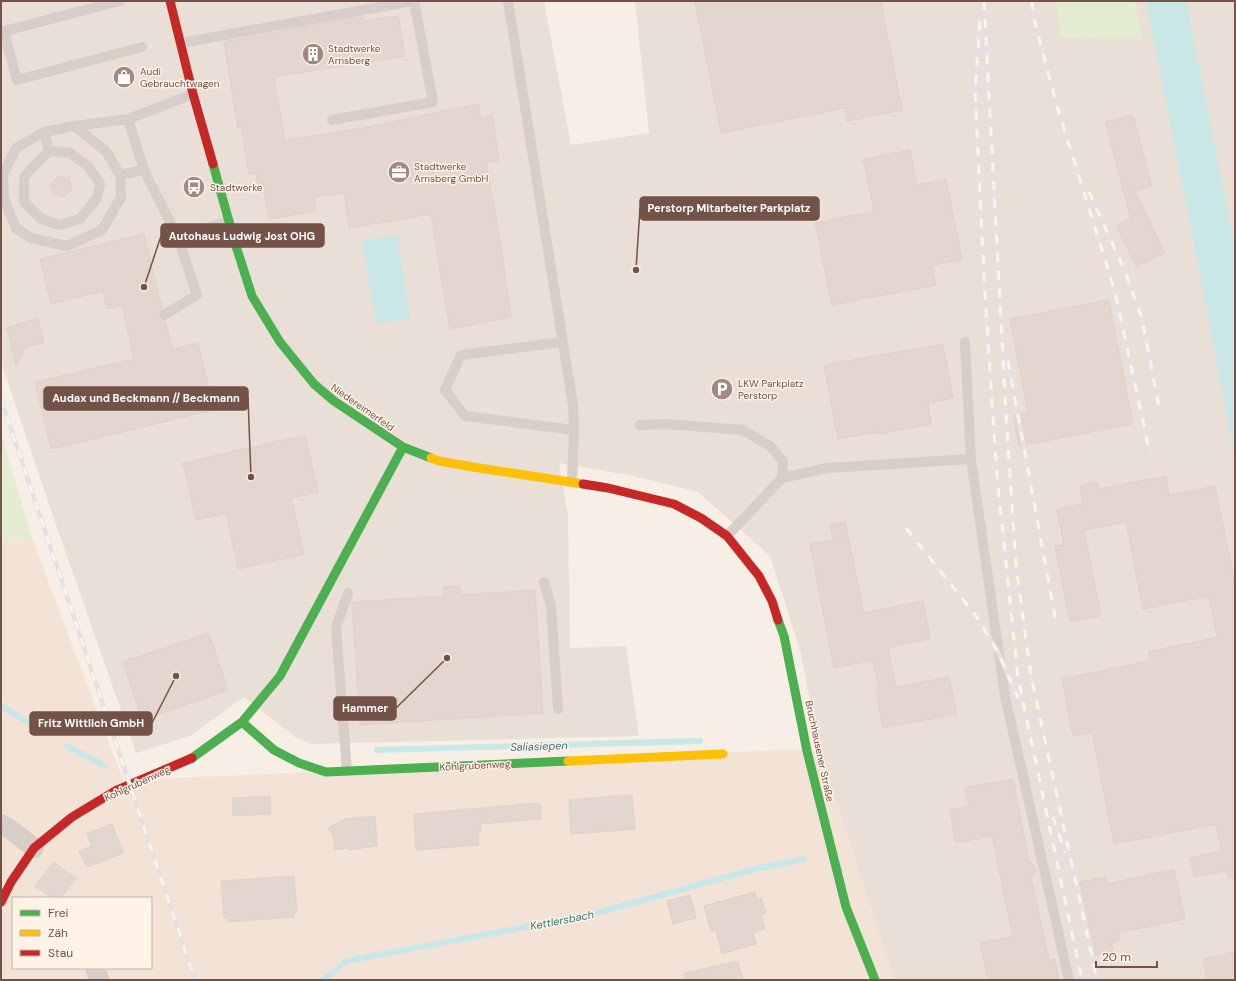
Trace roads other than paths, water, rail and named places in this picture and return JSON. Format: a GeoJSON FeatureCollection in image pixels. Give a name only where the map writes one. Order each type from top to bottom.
{"type":"FeatureCollection","features":[{"type":"Feature","properties":{"kind":"street","name":"Niedereimerfeld"},"geometry":{"type":"LineString","coordinates":[[170,1],[193,94],[252,296],[280,342],[314,384],[334,401],[403,447],[439,461],[608,488],[674,504],[701,518],[727,536]]}},
{"type":"Feature","properties":{"kind":"street","name":"Kohlgrubenweg"},"geometry":{"type":"LineString","coordinates":[[1,902],[11,882],[34,848],[72,817],[130,784],[194,757],[242,722],[280,676],[403,447]]}},
{"type":"Feature","properties":{"kind":"street","name":"Bruchhausener Straße"},"geometry":{"type":"LineString","coordinates":[[727,536],[759,576],[772,601],[784,636],[807,751],[846,907],[875,980]]}},
{"type":"Feature","properties":{"kind":"street","name":"Kohlgrubenweg"},"geometry":{"type":"LineString","coordinates":[[242,722],[274,750],[299,763],[326,772],[723,754]]}},
{"type":"Feature","properties":{"kind":"street"},"geometry":{"type":"LineString","coordinates":[[1,824],[34,848]]}},
{"type":"Feature","properties":{"kind":"lane"},"geometry":{"type":"LineString","coordinates":[[120,1],[2,31],[17,80],[142,48]]}},
{"type":"Feature","properties":{"kind":"lane"},"geometry":{"type":"LineString","coordinates":[[181,43],[414,1],[433,102],[332,120]]}},
{"type":"Feature","properties":{"kind":"lane"},"geometry":{"type":"LineString","coordinates":[[508,1],[573,405],[574,430],[572,482]]}},
{"type":"Feature","properties":{"kind":"lane"},"geometry":{"type":"LineString","coordinates":[[74,126],[106,150],[120,175],[121,197],[102,230],[67,246],[31,238],[16,228],[4,199],[3,174],[16,148],[44,132],[74,126],[128,119],[193,94]]}},
{"type":"Feature","properties":{"kind":"lane"},"geometry":{"type":"LineString","coordinates":[[128,119],[144,170],[178,238],[197,295],[164,315]]}},
{"type":"Feature","properties":{"kind":"lane"},"geometry":{"type":"LineString","coordinates":[[44,132],[49,151]]}},
{"type":"Feature","properties":{"kind":"lane"},"geometry":{"type":"LineString","coordinates":[[49,151],[70,153],[88,166],[100,184],[97,198],[80,219],[59,225],[40,218],[24,202],[24,178],[30,169],[49,151]]}},
{"type":"Feature","properties":{"kind":"lane"},"geometry":{"type":"LineString","coordinates":[[120,175],[144,170]]}},
{"type":"Feature","properties":{"kind":"lane"},"geometry":{"type":"LineString","coordinates":[[178,238],[229,221]]}},
{"type":"Feature","properties":{"kind":"lane"},"geometry":{"type":"LineString","coordinates":[[562,342],[461,355],[445,390],[465,416],[574,430]]}},
{"type":"Feature","properties":{"kind":"lane"},"geometry":{"type":"LineString","coordinates":[[965,342],[971,459],[1005,696],[1069,980]]}},
{"type":"Feature","properties":{"kind":"lane"},"geometry":{"type":"LineString","coordinates":[[640,425],[666,424],[743,430],[770,446],[783,461],[782,478]]}},
{"type":"Feature","properties":{"kind":"lane"},"geometry":{"type":"LineString","coordinates":[[727,536],[782,478],[827,468],[971,459]]}},
{"type":"Feature","properties":{"kind":"lane"},"geometry":{"type":"LineString","coordinates":[[544,582],[551,606],[558,709]]}},
{"type":"Feature","properties":{"kind":"lane"},"geometry":{"type":"LineString","coordinates":[[347,771],[336,627],[348,593]]}},
{"type":"Feature","properties":{"kind":"water"},"geometry":{"type":"Polygon","coordinates":[[[1146,1],[1186,1],[1235,248],[1235,462],[1217,361],[1146,1]]]}},
{"type":"Feature","properties":{"kind":"water"},"geometry":{"type":"Polygon","coordinates":[[[397,235],[410,319],[376,323],[362,241],[397,235]]]}},
{"type":"Feature","properties":{"kind":"waterway","name":"Saliasiepen"},"geometry":{"type":"LineString","coordinates":[[1,706],[44,732]]}},
{"type":"Feature","properties":{"kind":"waterway","name":"Saliasiepen"},"geometry":{"type":"LineString","coordinates":[[377,750],[700,741]]}},
{"type":"Feature","properties":{"kind":"waterway","name":"Saliasiepen"},"geometry":{"type":"LineString","coordinates":[[67,746],[105,766]]}},
{"type":"Feature","properties":{"kind":"waterway","name":"Kettlersbach"},"geometry":{"type":"LineString","coordinates":[[323,980],[347,961],[593,914],[759,868],[804,859]]}},
{"type":"Feature","properties":{"kind":"railway"},"geometry":{"type":"LineString","coordinates":[[984,1],[1006,414],[1016,566],[1031,676],[1097,980]]}},
{"type":"Feature","properties":{"kind":"railway"},"geometry":{"type":"LineString","coordinates":[[1032,1],[1034,19],[1057,106],[1115,292],[1150,454]]}},
{"type":"Feature","properties":{"kind":"railway"},"geometry":{"type":"LineString","coordinates":[[980,21],[975,91],[985,296],[997,476],[1018,678],[1082,980]]}},
{"type":"Feature","properties":{"kind":"railway"},"geometry":{"type":"LineString","coordinates":[[1089,192],[1125,271],[1142,318],[1160,412]]}},
{"type":"Feature","properties":{"kind":"railway"},"geometry":{"type":"LineString","coordinates":[[1008,361],[1056,622]]}},
{"type":"Feature","properties":{"kind":"railway"},"geometry":{"type":"LineString","coordinates":[[1,399],[195,980]]}},
{"type":"Feature","properties":{"kind":"railway"},"geometry":{"type":"LineString","coordinates":[[906,528],[976,616],[999,654],[1018,698]]}},
{"type":"Feature","properties":{"kind":"railway"},"geometry":{"type":"LineString","coordinates":[[1053,817],[1065,853]]}},
{"type":"Feature","properties":{"kind":"place","name":"Stadtwerke Arnsberg"},"geometry":{"type":"Point","coordinates":[313,54]}},
{"type":"Feature","properties":{"kind":"place","name":"Audi Gebrauchtwagen"},"geometry":{"type":"Point","coordinates":[124,77]}},
{"type":"Feature","properties":{"kind":"place","name":"Stadtwerke Arnsberg GmbH"},"geometry":{"type":"Point","coordinates":[399,172]}},
{"type":"Feature","properties":{"kind":"place","name":"Stadtwerke"},"geometry":{"type":"Point","coordinates":[194,187]}},
{"type":"Feature","properties":{"kind":"place","name":"Perstorp Mitarbeiter Parkplatz"},"geometry":{"type":"Point","coordinates":[636,270]}},
{"type":"Feature","properties":{"kind":"place","name":"Autohaus Ludwig Jost OHG"},"geometry":{"type":"Point","coordinates":[144,287]}},
{"type":"Feature","properties":{"kind":"place","name":"LKW Parkplatz Perstorp"},"geometry":{"type":"Point","coordinates":[722,389]}},
{"type":"Feature","properties":{"kind":"place","name":"Audax und Beckmann // Beckmann"},"geometry":{"type":"Point","coordinates":[251,477]}},
{"type":"Feature","properties":{"kind":"place","name":"Hammer"},"geometry":{"type":"Point","coordinates":[447,658]}},
{"type":"Feature","properties":{"kind":"place","name":"Fritz Wittlich GmbH"},"geometry":{"type":"Point","coordinates":[176,676]}}]}
